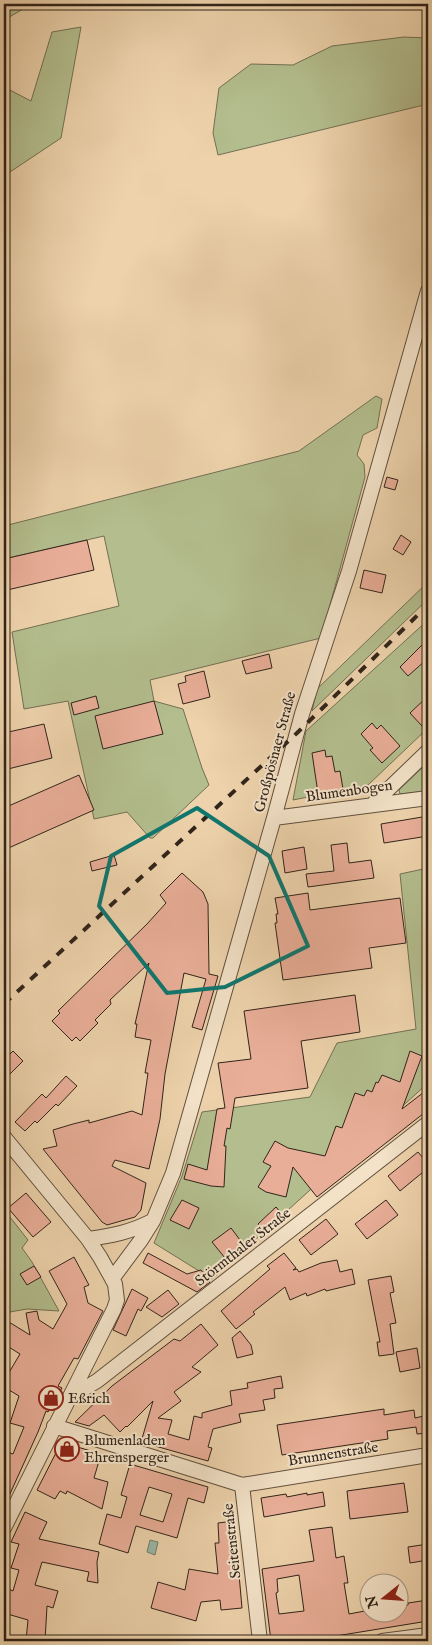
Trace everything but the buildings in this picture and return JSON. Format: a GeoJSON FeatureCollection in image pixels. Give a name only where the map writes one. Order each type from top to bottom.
{"type":"FeatureCollection","features":[{"type":"Feature","properties":{"kind":"street","name":"Großpösnaer Straße"},"geometry":{"type":"LineString","coordinates":[[112,1279],[153,1221],[173,1173],[302,714],[349,571],[428,291]]}},
{"type":"Feature","properties":{"kind":"street"},"geometry":{"type":"LineString","coordinates":[[373,804],[428,751]]}},
{"type":"Feature","properties":{"kind":"street","name":"Blumenbogen"},"geometry":{"type":"LineString","coordinates":[[274,818],[428,798]]}},
{"type":"Feature","properties":{"kind":"street","name":"Störmthaler Straße"},"geometry":{"type":"LineString","coordinates":[[74,1391],[82,1390],[97,1381],[428,1123]]}},
{"type":"Feature","properties":{"kind":"street"},"geometry":{"type":"LineString","coordinates":[[4,1137],[88,1239],[112,1279],[117,1300],[74,1391],[54,1426],[4,1528]]}},
{"type":"Feature","properties":{"kind":"street"},"geometry":{"type":"LineString","coordinates":[[88,1239],[137,1229],[153,1221]]}},
{"type":"Feature","properties":{"kind":"street","name":"Seitenstraße"},"geometry":{"type":"LineString","coordinates":[[54,1426],[242,1485],[260,1641]]}},
{"type":"Feature","properties":{"kind":"street","name":"Brunnenstraße"},"geometry":{"type":"LineString","coordinates":[[242,1485],[428,1455]]}},
{"type":"Feature","properties":{"kind":"street"},"geometry":{"type":"LineString","coordinates":[[382,1641],[428,1634]]}},
{"type":"Feature","properties":{"kind":"highlighted area"},"geometry":{"type":"Polygon","coordinates":[[[197,808],[269,856],[308,946],[225,987],[167,993],[99,906],[111,856],[197,808]]]}},
{"type":"Feature","properties":{"kind":"green space"},"geometry":{"type":"Polygon","coordinates":[[[4,4],[32,4],[4,20],[4,4]]]}},
{"type":"Feature","properties":{"kind":"green space"},"geometry":{"type":"Polygon","coordinates":[[[81,27],[61,138],[10,172],[4,171],[4,87],[31,101],[52,32],[81,27]]]}},
{"type":"Feature","properties":{"kind":"green space"},"geometry":{"type":"Polygon","coordinates":[[[404,37],[428,38],[428,104],[218,155],[213,133],[219,88],[251,64],[293,65],[332,46],[404,37]]]}},
{"type":"Feature","properties":{"kind":"green space"},"geometry":{"type":"Polygon","coordinates":[[[376,396],[382,399],[377,428],[363,435],[357,455],[364,464],[365,477],[321,638],[150,680],[154,701],[183,709],[209,785],[153,838],[150,838],[127,812],[94,819],[68,701],[24,709],[12,632],[119,606],[104,536],[4,559],[4,526],[299,451],[376,396]]]}},
{"type":"Feature","properties":{"kind":"green space"},"geometry":{"type":"Polygon","coordinates":[[[428,582],[428,599],[312,711],[317,689],[428,582]]]}},
{"type":"Feature","properties":{"kind":"green space"},"geometry":{"type":"Polygon","coordinates":[[[428,620],[428,728],[368,785],[293,800],[306,731],[428,620]]]}},
{"type":"Feature","properties":{"kind":"green space"},"geometry":{"type":"Polygon","coordinates":[[[428,762],[428,791],[400,794],[399,790],[428,762]]]}},
{"type":"Feature","properties":{"kind":"green space"},"geometry":{"type":"Polygon","coordinates":[[[428,868],[428,1083],[212,1279],[154,1243],[182,1176],[202,1112],[310,1097],[337,1043],[416,1029],[400,874],[428,868]]]}},
{"type":"Feature","properties":{"kind":"green space"},"geometry":{"type":"Polygon","coordinates":[[[6,1212],[28,1240],[22,1248],[32,1262],[59,1311],[27,1309],[4,1313],[4,1213],[6,1212]]]}},
{"type":"Feature","properties":{"kind":"shaded area"},"geometry":{"type":"Polygon","coordinates":[[[150,1540],[158,1542],[155,1555],[147,1552],[150,1540]]]}},
{"type":"Feature","properties":{"kind":"railway"},"geometry":{"type":"LineString","coordinates":[[4,1004],[297,733],[428,605]]}},
{"type":"Feature","properties":{"kind":"place","name":"Eßrich"},"geometry":{"type":"Point","coordinates":[51,1398]}},
{"type":"Feature","properties":{"kind":"place","name":"Blumenladen Ehrensperger"},"geometry":{"type":"Point","coordinates":[67,1449]}}]}
